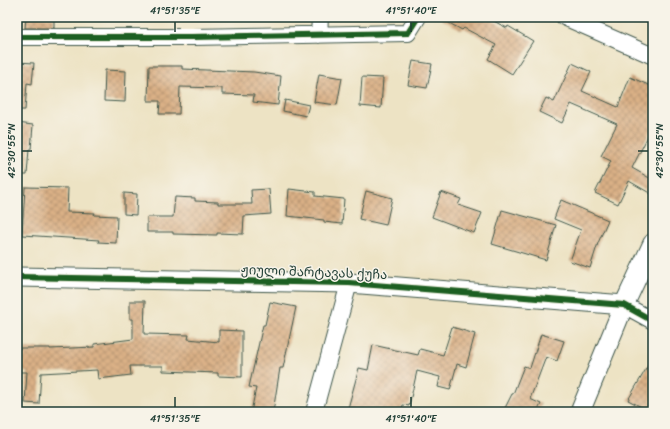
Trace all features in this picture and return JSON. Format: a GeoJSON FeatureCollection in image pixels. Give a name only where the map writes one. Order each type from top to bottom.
{"type":"FeatureCollection","features":[{"type":"Feature","properties":{"kind":"street"},"geometry":{"type":"LineString","coordinates":[[319,35],[320,17]]}},
{"type":"Feature","properties":{"kind":"street"},"geometry":{"type":"LineString","coordinates":[[17,37],[191,37],[408,33],[418,17]]}},
{"type":"Feature","properties":{"kind":"street"},"geometry":{"type":"LineString","coordinates":[[564,17],[653,56]]}},
{"type":"Feature","properties":{"kind":"street"},"geometry":{"type":"LineString","coordinates":[[580,412],[624,305],[653,243]]}},
{"type":"Feature","properties":{"kind":"street","name":"ჟიული შარტავას ქუჩა"},"geometry":{"type":"LineString","coordinates":[[17,277],[350,283],[624,305],[653,321]]}},
{"type":"Feature","properties":{"kind":"street"},"geometry":{"type":"LineString","coordinates":[[314,412],[350,283]]}},
{"type":"Feature","properties":{"kind":"building"},"geometry":{"type":"Polygon","coordinates":[[[26,17],[54,17],[54,28],[25,28],[26,17]]]}},
{"type":"Feature","properties":{"kind":"building"},"geometry":{"type":"Polygon","coordinates":[[[438,17],[486,17],[507,28],[508,26],[533,41],[512,74],[488,59],[496,45],[464,28],[462,30],[438,17]]]}},
{"type":"Feature","properties":{"kind":"building"},"geometry":{"type":"Polygon","coordinates":[[[413,61],[432,64],[427,88],[408,85],[413,61]]]}},
{"type":"Feature","properties":{"kind":"building"},"geometry":{"type":"Polygon","coordinates":[[[17,62],[34,63],[32,84],[27,83],[25,110],[17,110],[17,62]]]}},
{"type":"Feature","properties":{"kind":"building"},"geometry":{"type":"Polygon","coordinates":[[[572,63],[591,72],[582,91],[618,107],[630,77],[653,87],[653,126],[632,168],[653,180],[653,195],[629,181],[618,204],[595,193],[611,161],[601,156],[617,124],[571,104],[562,123],[539,112],[546,98],[554,102],[572,63]]]}},
{"type":"Feature","properties":{"kind":"building"},"geometry":{"type":"Polygon","coordinates":[[[149,66],[182,66],[182,69],[254,72],[281,76],[278,105],[253,102],[254,95],[222,94],[222,88],[180,87],[179,114],[159,114],[160,101],[148,101],[149,66]]]}},
{"type":"Feature","properties":{"kind":"building"},"geometry":{"type":"Polygon","coordinates":[[[105,70],[126,71],[125,102],[104,101],[105,70]]]}},
{"type":"Feature","properties":{"kind":"building"},"geometry":{"type":"Polygon","coordinates":[[[319,74],[342,78],[337,105],[314,102],[319,74]]]}},
{"type":"Feature","properties":{"kind":"building"},"geometry":{"type":"Polygon","coordinates":[[[362,77],[383,78],[381,108],[360,106],[362,77]]]}},
{"type":"Feature","properties":{"kind":"building"},"geometry":{"type":"Polygon","coordinates":[[[285,100],[309,105],[306,116],[283,111],[285,100]]]}},
{"type":"Feature","properties":{"kind":"building"},"geometry":{"type":"Polygon","coordinates":[[[17,123],[33,125],[27,175],[17,175],[17,123]]]}},
{"type":"Feature","properties":{"kind":"building"},"geometry":{"type":"Polygon","coordinates":[[[25,187],[68,188],[67,212],[95,213],[94,215],[117,216],[116,243],[98,242],[99,240],[22,235],[25,187]]]}},
{"type":"Feature","properties":{"kind":"building"},"geometry":{"type":"Polygon","coordinates":[[[269,189],[271,214],[244,216],[243,234],[217,233],[217,235],[147,232],[147,217],[173,217],[175,197],[195,198],[195,201],[218,202],[218,204],[252,204],[251,190],[269,189]]]}},
{"type":"Feature","properties":{"kind":"building"},"geometry":{"type":"Polygon","coordinates":[[[289,189],[315,192],[315,196],[344,199],[342,224],[324,222],[324,220],[287,216],[289,189]]]}},
{"type":"Feature","properties":{"kind":"building"},"geometry":{"type":"Polygon","coordinates":[[[366,191],[392,198],[386,225],[359,219],[366,191]]]}},
{"type":"Feature","properties":{"kind":"building"},"geometry":{"type":"Polygon","coordinates":[[[441,192],[461,199],[458,205],[482,213],[474,233],[432,217],[441,192]]]}},
{"type":"Feature","properties":{"kind":"building"},"geometry":{"type":"Polygon","coordinates":[[[124,193],[137,194],[136,215],[124,214],[124,193]]]}},
{"type":"Feature","properties":{"kind":"building"},"geometry":{"type":"Polygon","coordinates":[[[561,200],[608,220],[598,243],[590,268],[570,261],[581,230],[554,219],[561,200]]]}},
{"type":"Feature","properties":{"kind":"building"},"geometry":{"type":"Polygon","coordinates":[[[502,210],[556,225],[546,260],[492,244],[502,210]]]}},
{"type":"Feature","properties":{"kind":"building"},"geometry":{"type":"Polygon","coordinates":[[[130,301],[145,301],[144,334],[189,335],[188,339],[219,342],[219,330],[242,331],[242,377],[218,376],[218,373],[163,371],[163,366],[130,366],[131,375],[98,379],[97,370],[41,373],[39,404],[25,403],[27,372],[17,372],[17,348],[50,349],[94,347],[94,344],[133,339],[133,319],[130,319],[130,301]]]}},
{"type":"Feature","properties":{"kind":"building"},"geometry":{"type":"Polygon","coordinates":[[[270,302],[296,307],[283,368],[280,368],[273,412],[251,412],[256,388],[249,387],[263,325],[265,325],[270,302]]]}},
{"type":"Feature","properties":{"kind":"building"},"geometry":{"type":"Polygon","coordinates":[[[452,327],[475,334],[466,367],[457,364],[450,390],[438,387],[440,377],[417,371],[409,406],[403,405],[401,412],[347,412],[359,368],[368,370],[373,345],[418,355],[420,349],[443,355],[452,327]]]}},
{"type":"Feature","properties":{"kind":"building"},"geometry":{"type":"Polygon","coordinates":[[[541,334],[564,341],[557,361],[546,357],[530,399],[541,404],[537,412],[503,412],[513,394],[524,366],[530,368],[541,334]]]}},
{"type":"Feature","properties":{"kind":"building"},"geometry":{"type":"Polygon","coordinates":[[[653,357],[653,412],[651,412],[628,400],[653,357]]]}},
{"type":"Feature","properties":{"kind":"cycle path"},"geometry":{"type":"LineString","coordinates":[[17,37],[191,37],[408,33],[418,17]]}},
{"type":"Feature","properties":{"kind":"cycle path"},"geometry":{"type":"LineString","coordinates":[[17,277],[349,283],[624,305],[653,321]]}}]}
